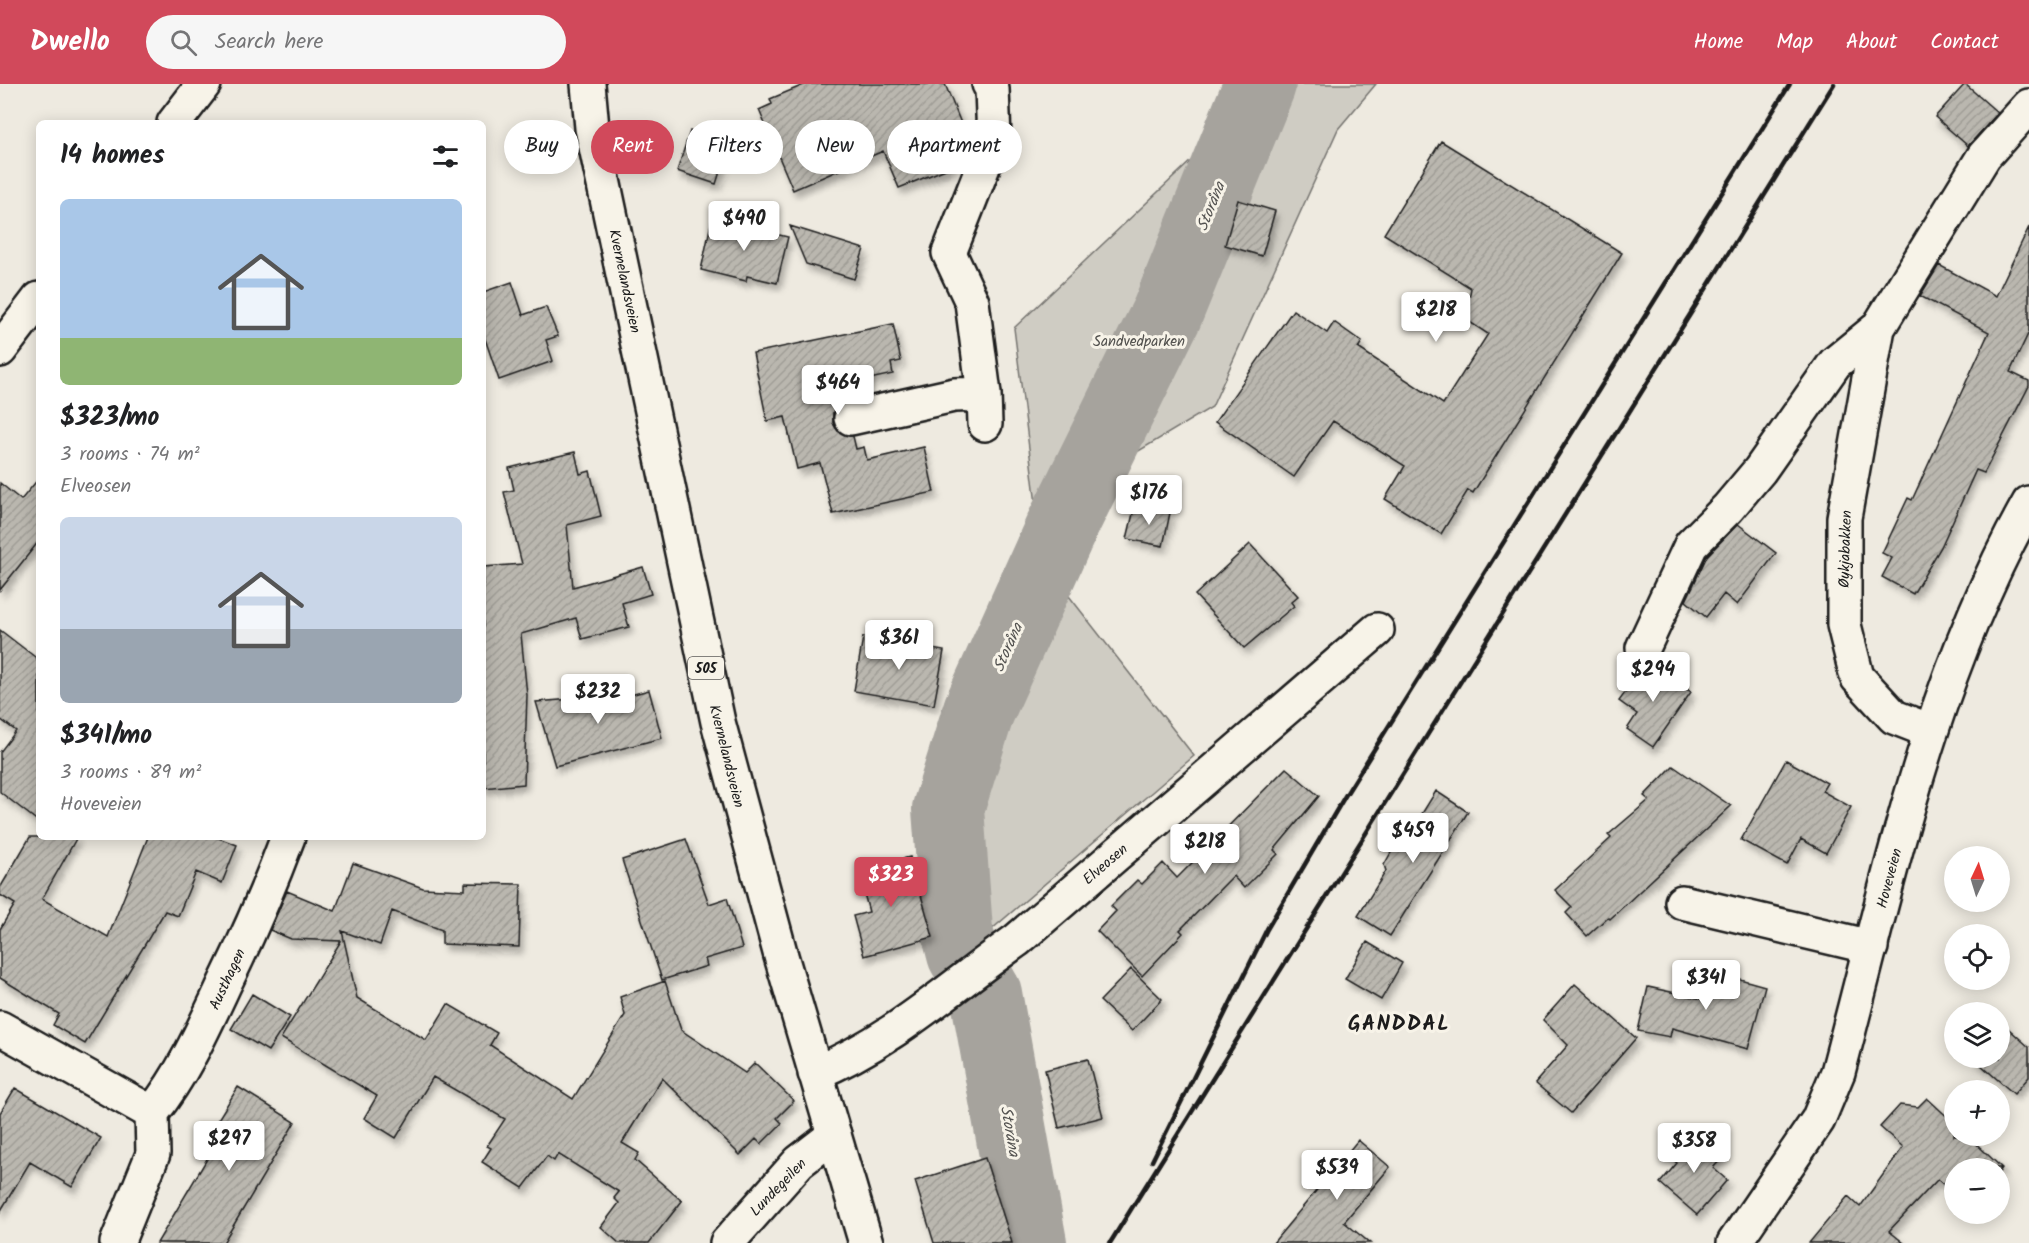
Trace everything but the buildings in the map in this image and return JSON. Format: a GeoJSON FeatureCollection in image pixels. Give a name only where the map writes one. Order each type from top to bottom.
{"type":"FeatureCollection","features":[{"type":"Feature","properties":{"kind":"street"},"geometry":{"type":"LineString","coordinates":[[176,120],[204,84]]}},
{"type":"Feature","properties":{"kind":"street","name":"Kvernelandsveien"},"geometry":{"type":"LineString","coordinates":[[588,84],[592,128],[717,722],[752,856],[866,1243]]}},
{"type":"Feature","properties":{"kind":"street"},"geometry":{"type":"LineString","coordinates":[[851,418],[954,395],[985,409],[972,302],[949,253],[994,139],[992,89],[989,84]]}},
{"type":"Feature","properties":{"kind":"street","name":"Øykjabakken"},"geometry":{"type":"LineString","coordinates":[[1643,648],[1691,545],[1728,508],[1760,470],[1835,363],[1878,328],[1984,156],[2029,106]]}},
{"type":"Feature","properties":{"kind":"street"},"geometry":{"type":"LineString","coordinates":[[0,350],[36,303]]}},
{"type":"Feature","properties":{"kind":"street","name":"Øykjabakken"},"geometry":{"type":"LineString","coordinates":[[1878,328],[1844,518],[1844,625],[1857,677],[1894,717],[1930,731]]}},
{"type":"Feature","properties":{"kind":"street","name":"Hoveveien"},"geometry":{"type":"LineString","coordinates":[[1734,1243],[1818,1120],[1838,1072],[1930,731],[1979,609],[2029,503]]}},
{"type":"Feature","properties":{"kind":"street","name":"Elveosen"},"geometry":{"type":"LineString","coordinates":[[815,1073],[846,1060],[957,987],[987,961],[1017,940],[1377,630]]}},
{"type":"Feature","properties":{"kind":"street","name":"Austhagen"},"geometry":{"type":"LineString","coordinates":[[152,1113],[174,1085],[209,1018],[268,892],[287,840]]}},
{"type":"Feature","properties":{"kind":"street"},"geometry":{"type":"LineString","coordinates":[[1682,902],[1871,947]]}},
{"type":"Feature","properties":{"kind":"street"},"geometry":{"type":"LineString","coordinates":[[0,1028],[152,1113],[153,1154],[117,1243]]}},
{"type":"Feature","properties":{"kind":"street","name":"Lundegeilen"},"geometry":{"type":"LineString","coordinates":[[727,1243],[799,1162],[834,1135]]}},
{"type":"Feature","properties":{"kind":"green space","name":"Sandvedparken"},"geometry":{"type":"Polygon","coordinates":[[[1269,84],[1376,84],[1338,129],[1212,407],[1037,512],[1014,328],[1268,88],[1269,84]]]}},
{"type":"Feature","properties":{"kind":"green space"},"geometry":{"type":"Polygon","coordinates":[[[1069,596],[1194,756],[963,954],[953,878],[962,816],[987,723],[1069,596]]]}},
{"type":"Feature","properties":{"kind":"waterway","name":"Storåna"},"geometry":{"type":"LineString","coordinates":[[1031,1243],[986,994],[963,954],[957,931],[948,809],[979,710],[1060,530],[1167,313],[1260,84]]}},
{"type":"Feature","properties":{"kind":"railway"},"geometry":{"type":"LineString","coordinates":[[1152,1161],[1267,929],[1345,796],[1790,84]]}},
{"type":"Feature","properties":{"kind":"railway"},"geometry":{"type":"LineString","coordinates":[[1110,1243],[1834,84]]}},
{"type":"Feature","properties":{"kind":"district","name":"GANDDAL"},"geometry":{"type":"Point","coordinates":[1399,1023]}}]}
